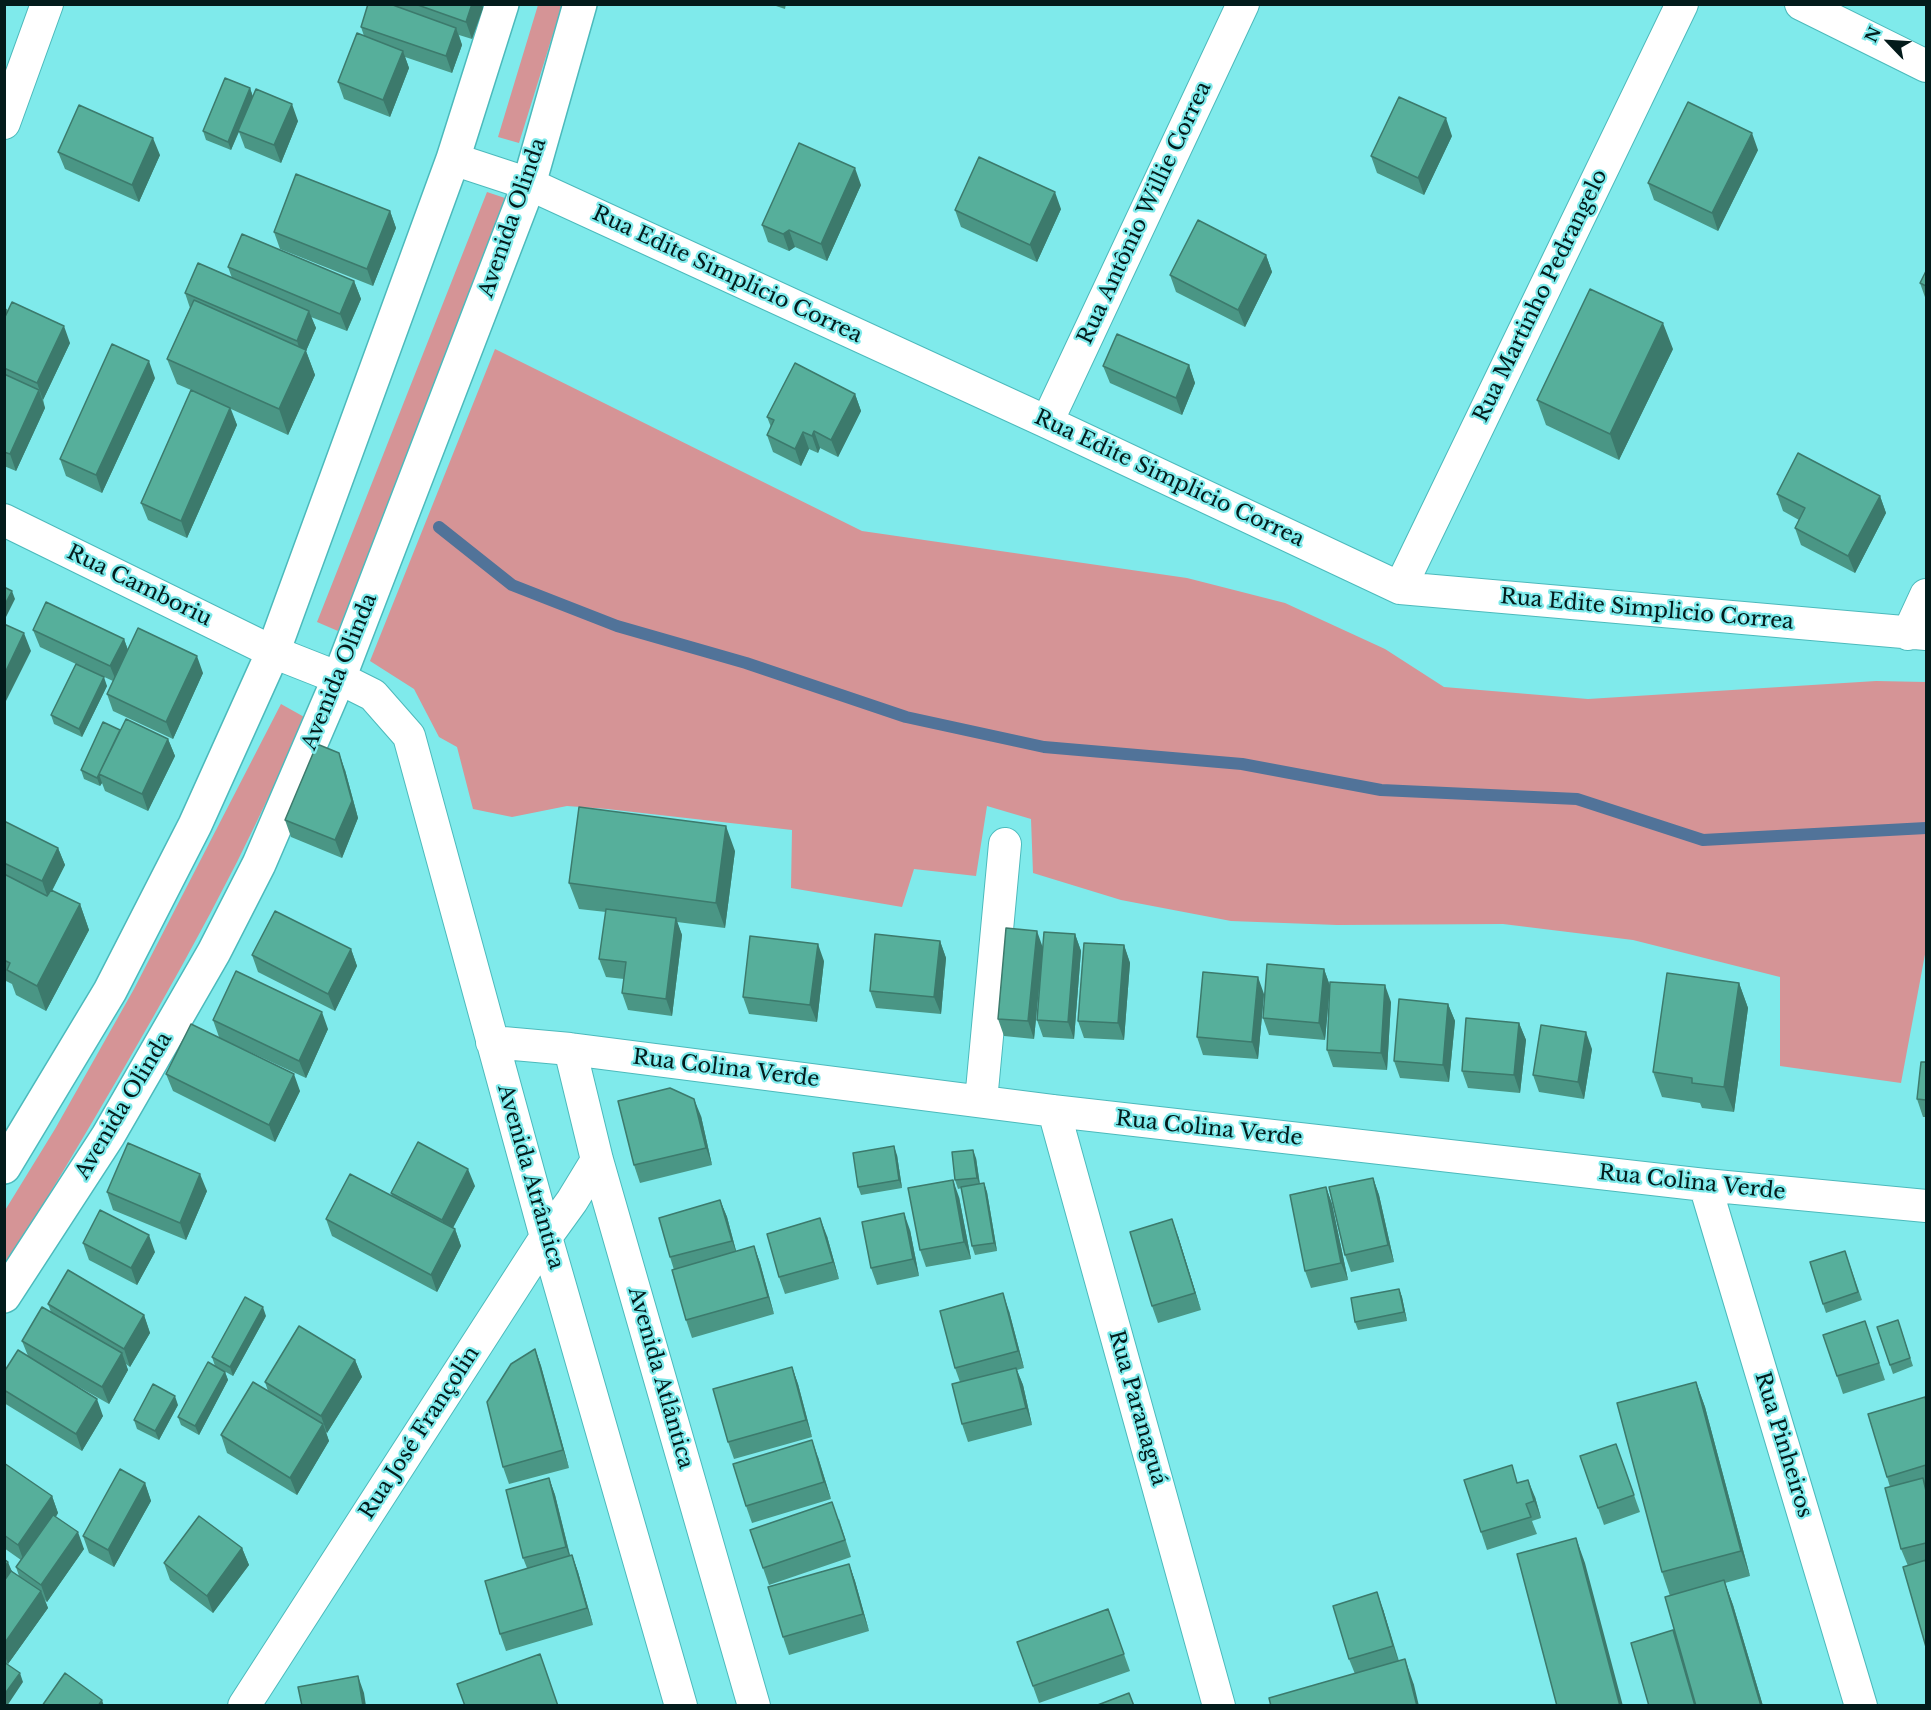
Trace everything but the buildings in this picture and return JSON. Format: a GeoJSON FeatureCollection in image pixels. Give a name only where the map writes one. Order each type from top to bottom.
{"type":"FeatureCollection","features":[{"type":"Feature","properties":{"kind":"street"},"geometry":{"type":"LineString","coordinates":[[4,123],[47,4]]}},
{"type":"Feature","properties":{"kind":"street"},"geometry":{"type":"LineString","coordinates":[[4,1167],[110,991],[195,825],[273,652],[453,159],[502,4]]}},
{"type":"Feature","properties":{"kind":"street","name":"Avenida Olinda"},"geometry":{"type":"LineString","coordinates":[[4,1296],[108,1136],[214,952],[259,864],[339,678],[529,184],[580,4]]}},
{"type":"Feature","properties":{"kind":"street","name":"Rua Antônio Willie Correa"},"geometry":{"type":"LineString","coordinates":[[1047,422],[1243,4]]}},
{"type":"Feature","properties":{"kind":"street","name":"Rua Martinho Pedrangelo"},"geometry":{"type":"LineString","coordinates":[[1400,588],[1682,4]]}},
{"type":"Feature","properties":{"kind":"street"},"geometry":{"type":"LineString","coordinates":[[1801,4],[1926,66]]}},
{"type":"Feature","properties":{"kind":"street","name":"Rua Edite Simplicio Correa"},"geometry":{"type":"LineString","coordinates":[[453,159],[529,184],[1047,422],[1400,588],[1917,634]]}},
{"type":"Feature","properties":{"kind":"street","name":"Rua Camboriu"},"geometry":{"type":"LineString","coordinates":[[4,520],[273,652],[339,678]]}},
{"type":"Feature","properties":{"kind":"street"},"geometry":{"type":"LineString","coordinates":[[1917,634],[1926,595]]}},
{"type":"Feature","properties":{"kind":"street","name":"Avenida Atrântica"},"geometry":{"type":"LineString","coordinates":[[339,678],[373,695],[409,736],[546,1238],[681,1706]]}},
{"type":"Feature","properties":{"kind":"street"},"geometry":{"type":"LineString","coordinates":[[981,1101],[1005,844]]}},
{"type":"Feature","properties":{"kind":"street","name":"Rua Colina Verde"},"geometry":{"type":"LineString","coordinates":[[492,1042],[570,1049],[1054,1111],[1706,1185],[1926,1206]]}},
{"type":"Feature","properties":{"kind":"street","name":"Avenida Atlântica"},"geometry":{"type":"LineString","coordinates":[[570,1049],[597,1160],[754,1706]]}},
{"type":"Feature","properties":{"kind":"street","name":"Rua Paranaguá"},"geometry":{"type":"LineString","coordinates":[[1054,1111],[1219,1706]]}},
{"type":"Feature","properties":{"kind":"street","name":"Rua José Françolin"},"geometry":{"type":"LineString","coordinates":[[244,1706],[597,1160]]}},
{"type":"Feature","properties":{"kind":"street","name":"Rua Pinheiros"},"geometry":{"type":"LineString","coordinates":[[1706,1185],[1861,1706]]}},
{"type":"Feature","properties":{"kind":"shaded area"},"geometry":{"type":"Polygon","coordinates":[[[538,5],[562,5],[519,143],[498,137],[538,5]]]}},
{"type":"Feature","properties":{"kind":"shaded area"},"geometry":{"type":"Polygon","coordinates":[[[487,192],[508,199],[338,631],[317,622],[487,192]]]}},
{"type":"Feature","properties":{"kind":"shaded area"},"geometry":{"type":"Polygon","coordinates":[[[495,349],[862,531],[1187,578],[1285,603],[1385,649],[1444,687],[1588,699],[1876,681],[1926,682],[1926,949],[1901,1083],[1780,1066],[1780,977],[1633,940],[1503,924],[1337,925],[1231,921],[1121,900],[1033,873],[1031,819],[987,806],[976,876],[914,869],[902,907],[791,888],[792,830],[567,806],[512,817],[473,809],[457,747],[439,737],[414,689],[370,661],[495,349]]]}},
{"type":"Feature","properties":{"kind":"shaded area"},"geometry":{"type":"Polygon","coordinates":[[[281,704],[306,718],[246,844],[153,1016],[5,1268],[4,1212],[55,1129],[134,989],[281,704]]]}},
{"type":"Feature","properties":{"kind":"waterway"},"geometry":{"type":"LineString","coordinates":[[439,527],[512,585],[617,626],[746,663],[906,717],[1044,747],[1242,764],[1381,790],[1577,799],[1703,840],[1926,828]]}}]}
